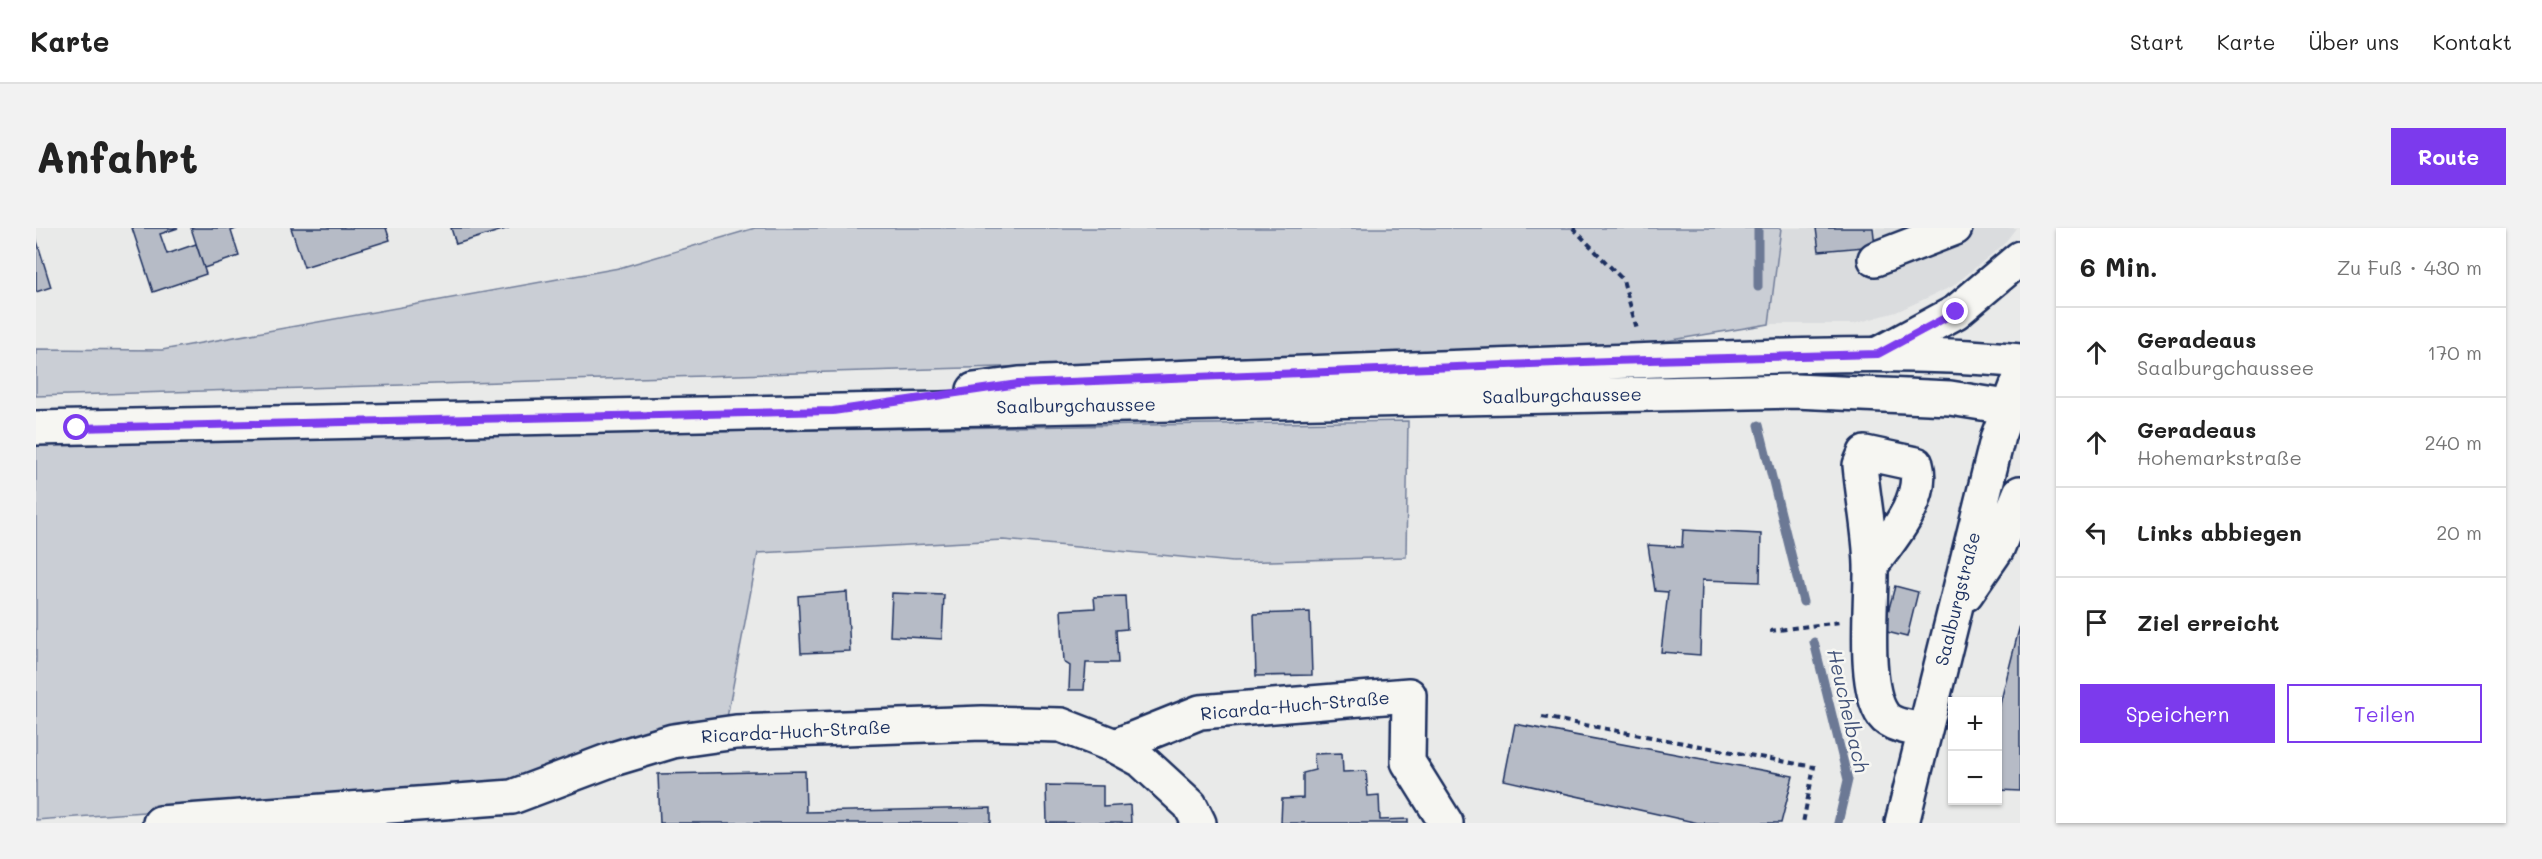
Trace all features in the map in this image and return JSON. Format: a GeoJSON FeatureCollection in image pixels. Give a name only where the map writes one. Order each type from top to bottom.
{"type":"FeatureCollection","features":[{"type":"Feature","properties":{"kind":"main road"},"geometry":{"type":"LineString","coordinates":[[1875,259],[1955,228]]}},
{"type":"Feature","properties":{"kind":"main road"},"geometry":{"type":"LineString","coordinates":[[1878,354],[1956,312],[2020,258]]}},
{"type":"Feature","properties":{"kind":"main road"},"geometry":{"type":"LineString","coordinates":[[833,411],[1018,384],[1610,361],[1878,354],[1952,354],[2020,361]]}},
{"type":"Feature","properties":{"kind":"main road","name":"Saalburgchaussee"},"geometry":{"type":"LineString","coordinates":[[36,428],[1795,390],[1950,398],[2016,398]]}},
{"type":"Feature","properties":{"kind":"main road","name":"Saalburgstraße"},"geometry":{"type":"LineString","coordinates":[[1902,823],[1998,436],[2016,398]]}},
{"type":"Feature","properties":{"kind":"main road"},"geometry":{"type":"LineString","coordinates":[[1955,610],[1997,549],[2020,493]]}},
{"type":"Feature","properties":{"kind":"main road"},"geometry":{"type":"LineString","coordinates":[[1870,566],[1868,618],[1875,702],[1884,718],[1902,726],[1925,730]]}},
{"type":"Feature","properties":{"kind":"main road","name":"Ricarda-Huch-Straße"},"geometry":{"type":"LineString","coordinates":[[1115,746],[1200,712],[1409,695],[1408,762],[1446,823]]}},
{"type":"Feature","properties":{"kind":"main road","name":"Ricarda-Huch-Straße"},"geometry":{"type":"LineString","coordinates":[[160,823],[513,810],[613,759],[673,741],[735,732],[982,723],[1061,726],[1115,746],[1141,760],[1190,805],[1199,823]]}},
{"type":"Feature","properties":{"kind":"path"},"geometry":{"type":"LineString","coordinates":[[1573,228],[1623,280],[1637,329]]}},
{"type":"Feature","properties":{"kind":"path"},"geometry":{"type":"LineString","coordinates":[[1770,631],[1868,618]]}},
{"type":"Feature","properties":{"kind":"path"},"geometry":{"type":"LineString","coordinates":[[1542,717],[1814,766],[1803,823]]}},
{"type":"Feature","properties":{"kind":"shaded area"},"geometry":{"type":"Polygon","coordinates":[[[755,228],[1781,228],[1769,324],[1654,343],[1332,357],[36,396],[36,349],[162,350],[619,268],[755,228]]]}},
{"type":"Feature","properties":{"kind":"shaded area"},"geometry":{"type":"Polygon","coordinates":[[[1781,228],[2016,228],[2003,245],[1953,286],[1896,312],[1853,324],[1769,324],[1781,228]]]}},
{"type":"Feature","properties":{"kind":"shaded area"},"geometry":{"type":"Polygon","coordinates":[[[1408,421],[1406,557],[1233,562],[1003,540],[758,553],[726,723],[509,785],[36,820],[36,442],[1408,421]]]}},
{"type":"Feature","properties":{"kind":"building"},"geometry":{"type":"Polygon","coordinates":[[[132,228],[178,228],[160,234],[167,254],[196,244],[206,274],[153,292],[132,228]]]}},
{"type":"Feature","properties":{"kind":"building"},"geometry":{"type":"Polygon","coordinates":[[[191,228],[238,228],[231,231],[239,256],[204,268],[191,228]]]}},
{"type":"Feature","properties":{"kind":"building"},"geometry":{"type":"Polygon","coordinates":[[[291,228],[386,228],[390,240],[304,267],[291,228]]]}},
{"type":"Feature","properties":{"kind":"building"},"geometry":{"type":"Polygon","coordinates":[[[451,228],[509,228],[456,244],[451,228]]]}},
{"type":"Feature","properties":{"kind":"building"},"geometry":{"type":"Polygon","coordinates":[[[1816,228],[1873,228],[1875,246],[1819,251],[1816,228]]]}},
{"type":"Feature","properties":{"kind":"building"},"geometry":{"type":"Polygon","coordinates":[[[36,238],[51,287],[36,292],[36,238]]]}},
{"type":"Feature","properties":{"kind":"building"},"geometry":{"type":"Polygon","coordinates":[[[1683,530],[1761,534],[1760,582],[1702,580],[1700,655],[1661,652],[1668,592],[1655,591],[1648,545],[1682,547],[1683,530]]]}},
{"type":"Feature","properties":{"kind":"building"},"geometry":{"type":"Polygon","coordinates":[[[1895,586],[1918,592],[1907,637],[1883,631],[1895,586]]]}},
{"type":"Feature","properties":{"kind":"building"},"geometry":{"type":"Polygon","coordinates":[[[847,592],[850,651],[801,653],[798,596],[847,592]]]}},
{"type":"Feature","properties":{"kind":"building"},"geometry":{"type":"Polygon","coordinates":[[[892,593],[944,595],[942,639],[890,636],[892,593]]]}},
{"type":"Feature","properties":{"kind":"building"},"geometry":{"type":"Polygon","coordinates":[[[1125,596],[1127,629],[1116,630],[1118,663],[1086,663],[1084,690],[1069,690],[1070,666],[1064,662],[1061,610],[1095,608],[1094,597],[1125,596]]]}},
{"type":"Feature","properties":{"kind":"building"},"geometry":{"type":"Polygon","coordinates":[[[1310,612],[1312,675],[1256,676],[1254,614],[1310,612]]]}},
{"type":"Feature","properties":{"kind":"building"},"geometry":{"type":"Polygon","coordinates":[[[2020,625],[2020,791],[2002,790],[2002,697],[2020,625]]]}},
{"type":"Feature","properties":{"kind":"building"},"geometry":{"type":"Polygon","coordinates":[[[1515,724],[1793,776],[1781,823],[1698,823],[1504,780],[1515,724]]]}},
{"type":"Feature","properties":{"kind":"building"},"geometry":{"type":"Polygon","coordinates":[[[1342,753],[1343,772],[1366,771],[1368,796],[1379,795],[1380,820],[1408,819],[1408,823],[1281,823],[1282,799],[1303,798],[1303,773],[1315,770],[1314,754],[1342,753]]]}},
{"type":"Feature","properties":{"kind":"building"},"geometry":{"type":"Polygon","coordinates":[[[805,771],[806,812],[991,808],[991,823],[660,823],[658,774],[805,771]]]}},
{"type":"Feature","properties":{"kind":"building"},"geometry":{"type":"Polygon","coordinates":[[[1046,785],[1103,786],[1103,807],[1130,805],[1131,823],[1047,823],[1046,785]]]}},
{"type":"Feature","properties":{"kind":"waterway","name":"Heuchelbach"},"geometry":{"type":"LineString","coordinates":[[1758,228],[1758,287]]}},
{"type":"Feature","properties":{"kind":"waterway","name":"Heuchelbach"},"geometry":{"type":"LineString","coordinates":[[1759,425],[1803,602]]}},
{"type":"Feature","properties":{"kind":"waterway","name":"Heuchelbach"},"geometry":{"type":"LineString","coordinates":[[1814,642],[1848,780],[1838,823]]}},
{"type":"Feature","properties":{"kind":"route"},"geometry":{"type":"LineString","coordinates":[[77,428],[833,411],[1018,384],[1610,361],[1878,354],[1956,312]]}}]}
